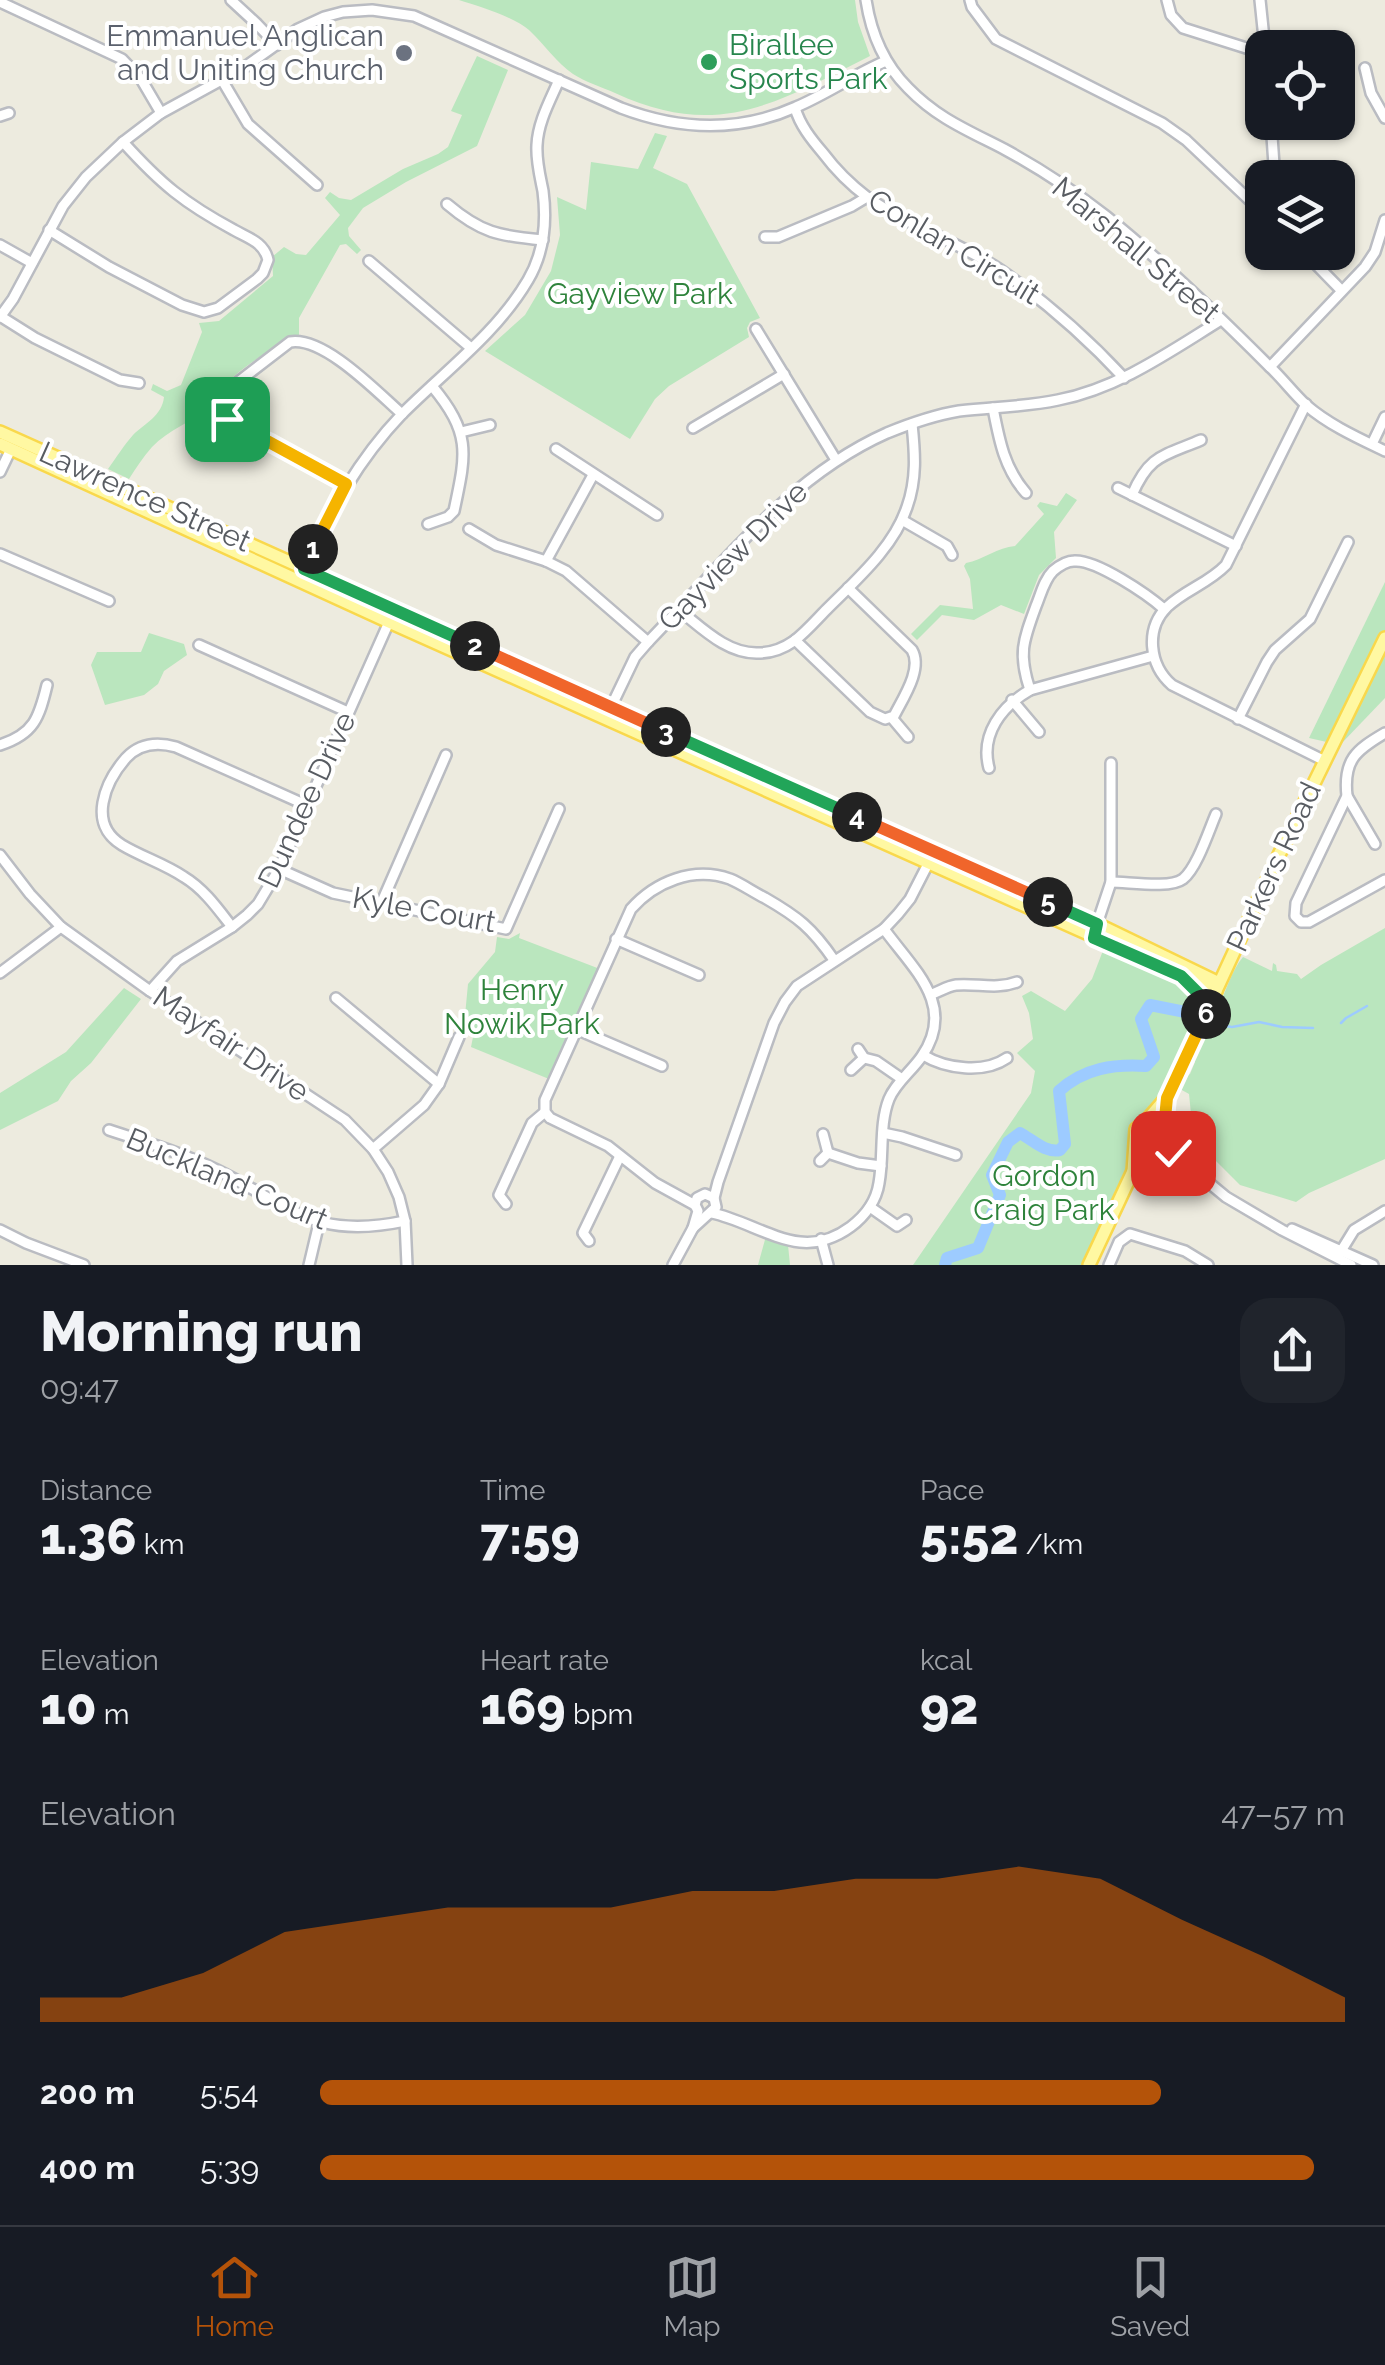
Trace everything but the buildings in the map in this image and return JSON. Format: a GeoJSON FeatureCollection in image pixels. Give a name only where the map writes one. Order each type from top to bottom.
{"type":"FeatureCollection","features":[{"type":"Feature","properties":{"kind":"main road","name":"Lawrence Street"},"geometry":{"type":"LineString","coordinates":[[0,432],[9,444],[1218,987]]}},
{"type":"Feature","properties":{"kind":"main road","name":"Parkers Road"},"geometry":{"type":"LineString","coordinates":[[1146,1121],[1167,1098],[1385,638]]}},
{"type":"Feature","properties":{"kind":"main road"},"geometry":{"type":"LineString","coordinates":[[1183,971],[1209,971],[1230,960]]}},
{"type":"Feature","properties":{"kind":"main road"},"geometry":{"type":"LineString","coordinates":[[1183,971],[1202,997],[1206,1014]]}},
{"type":"Feature","properties":{"kind":"main road","name":"Parkers Road"},"geometry":{"type":"LineString","coordinates":[[1165,1130],[1167,1098]]}},
{"type":"Feature","properties":{"kind":"main road"},"geometry":{"type":"LineString","coordinates":[[1089,1265],[1133,1171],[1136,1130],[1146,1121],[1156,1122],[1165,1130],[1165,1144],[1133,1171]]}},
{"type":"Feature","properties":{"kind":"main road"},"geometry":{"type":"LineString","coordinates":[[1135,1143],[1143,1152],[1157,1152]]}},
{"type":"Feature","properties":{"kind":"street"},"geometry":{"type":"LineString","coordinates":[[231,0],[276,45]]}},
{"type":"Feature","properties":{"kind":"street","name":"Marshall Street"},"geometry":{"type":"LineString","coordinates":[[866,0],[886,61],[908,89],[940,118],[1032,164],[1103,214],[1168,269],[1306,404],[1348,433],[1385,451]]}},
{"type":"Feature","properties":{"kind":"street"},"geometry":{"type":"LineString","coordinates":[[970,0],[996,38],[1162,123],[1245,196]]}},
{"type":"Feature","properties":{"kind":"street"},"geometry":{"type":"LineString","coordinates":[[1167,0],[1170,15],[1184,28],[1245,45]]}},
{"type":"Feature","properties":{"kind":"street"},"geometry":{"type":"LineString","coordinates":[[1260,0],[1262,30]]}},
{"type":"Feature","properties":{"kind":"street"},"geometry":{"type":"LineString","coordinates":[[0,2],[122,59],[141,79],[162,113]]}},
{"type":"Feature","properties":{"kind":"street"},"geometry":{"type":"LineString","coordinates":[[139,383],[120,380],[0,317],[14,299],[64,206],[123,142],[162,113],[222,80],[298,30],[333,15],[388,10],[422,19],[644,117],[689,126],[742,123],[795,108],[886,61]]}},
{"type":"Feature","properties":{"kind":"street"},"geometry":{"type":"LineString","coordinates":[[1365,68],[1370,93],[1385,118]]}},
{"type":"Feature","properties":{"kind":"street"},"geometry":{"type":"LineString","coordinates":[[222,80],[248,124],[317,185]]}},
{"type":"Feature","properties":{"kind":"street"},"geometry":{"type":"LineString","coordinates":[[302,574],[330,513],[366,456],[402,414],[493,326],[532,272],[543,240],[545,208],[537,147],[542,118],[558,80]]}},
{"type":"Feature","properties":{"kind":"street","name":"Conlan Circuit"},"geometry":{"type":"LineString","coordinates":[[795,108],[828,160],[867,196],[999,268],[1081,333],[1124,378]]}},
{"type":"Feature","properties":{"kind":"street"},"geometry":{"type":"LineString","coordinates":[[50,230],[109,267],[200,312],[218,308],[262,276],[268,260],[262,246],[174,194],[123,142]]}},
{"type":"Feature","properties":{"kind":"street"},"geometry":{"type":"LineString","coordinates":[[765,237],[778,237],[867,196]]}},
{"type":"Feature","properties":{"kind":"street"},"geometry":{"type":"LineString","coordinates":[[447,204],[480,228],[543,240]]}},
{"type":"Feature","properties":{"kind":"street"},"geometry":{"type":"LineString","coordinates":[[1270,367],[1370,260],[1385,220]]}},
{"type":"Feature","properties":{"kind":"street"},"geometry":{"type":"LineString","coordinates":[[0,245],[32,262]]}},
{"type":"Feature","properties":{"kind":"street"},"geometry":{"type":"LineString","coordinates":[[368,260],[471,348]]}},
{"type":"Feature","properties":{"kind":"street"},"geometry":{"type":"LineString","coordinates":[[1322,270],[1342,290]]}},
{"type":"Feature","properties":{"kind":"street","name":"Gayview Drive"},"geometry":{"type":"LineString","coordinates":[[609,712],[635,657],[648,642],[770,514],[836,460],[912,424],[953,412],[1058,400],[1087,392],[1124,378],[1221,320]]}},
{"type":"Feature","properties":{"kind":"street"},"geometry":{"type":"LineString","coordinates":[[756,329],[836,460]]}},
{"type":"Feature","properties":{"kind":"street"},"geometry":{"type":"LineString","coordinates":[[346,484],[231,424],[222,408],[225,392],[296,340],[314,345],[334,358],[402,414]]}},
{"type":"Feature","properties":{"kind":"street"},"geometry":{"type":"LineString","coordinates":[[692,428],[784,374]]}},
{"type":"Feature","properties":{"kind":"street"},"geometry":{"type":"LineString","coordinates":[[428,524],[454,512],[463,456],[461,432],[450,408],[432,386]]}},
{"type":"Feature","properties":{"kind":"street"},"geometry":{"type":"LineString","coordinates":[[1306,404],[1226,565],[1164,609],[1153,638],[1160,672],[1172,685],[1325,760]]}},
{"type":"Feature","properties":{"kind":"street"},"geometry":{"type":"LineString","coordinates":[[993,408],[1007,464],[1026,493]]}},
{"type":"Feature","properties":{"kind":"street"},"geometry":{"type":"LineString","coordinates":[[1372,444],[1385,417]]}},
{"type":"Feature","properties":{"kind":"street"},"geometry":{"type":"LineString","coordinates":[[679,610],[720,642],[743,652],[768,652],[795,640],[848,588],[902,520],[915,474],[912,424]]}},
{"type":"Feature","properties":{"kind":"street"},"geometry":{"type":"LineString","coordinates":[[461,432],[490,425]]}},
{"type":"Feature","properties":{"kind":"street"},"geometry":{"type":"LineString","coordinates":[[1132,495],[1150,463],[1201,440]]}},
{"type":"Feature","properties":{"kind":"street"},"geometry":{"type":"LineString","coordinates":[[0,472],[9,444]]}},
{"type":"Feature","properties":{"kind":"street"},"geometry":{"type":"LineString","coordinates":[[556,449],[657,515]]}},
{"type":"Feature","properties":{"kind":"street"},"geometry":{"type":"LineString","coordinates":[[546,561],[593,475]]}},
{"type":"Feature","properties":{"kind":"street"},"geometry":{"type":"LineString","coordinates":[[1118,488],[1236,546]]}},
{"type":"Feature","properties":{"kind":"street"},"geometry":{"type":"LineString","coordinates":[[902,520],[947,546],[952,555]]}},
{"type":"Feature","properties":{"kind":"street"},"geometry":{"type":"LineString","coordinates":[[469,529],[496,544],[546,561],[579,580],[648,642]]}},
{"type":"Feature","properties":{"kind":"street"},"geometry":{"type":"LineString","coordinates":[[1238,719],[1275,650],[1310,619],[1348,542]]}},
{"type":"Feature","properties":{"kind":"street"},"geometry":{"type":"LineString","coordinates":[[0,554],[109,601]]}},
{"type":"Feature","properties":{"kind":"street"},"geometry":{"type":"LineString","coordinates":[[1030,690],[1021,654],[1024,637],[1046,578],[1062,564],[1075,560],[1092,565],[1136,588],[1164,609]]}},
{"type":"Feature","properties":{"kind":"street"},"geometry":{"type":"LineString","coordinates":[[848,588],[916,657],[917,666],[892,718]]}},
{"type":"Feature","properties":{"kind":"street","name":"Dundee Drive"},"geometry":{"type":"LineString","coordinates":[[150,990],[177,961],[232,927],[258,904],[278,869],[392,616]]}},
{"type":"Feature","properties":{"kind":"street"},"geometry":{"type":"LineString","coordinates":[[795,640],[870,712],[884,719],[892,718]]}},
{"type":"Feature","properties":{"kind":"street"},"geometry":{"type":"LineString","coordinates":[[199,645],[348,712]]}},
{"type":"Feature","properties":{"kind":"street"},"geometry":{"type":"LineString","coordinates":[[989,768],[989,737],[1012,700],[1030,690],[1154,656]]}},
{"type":"Feature","properties":{"kind":"street"},"geometry":{"type":"LineString","coordinates":[[0,745],[32,726],[42,709],[47,685]]}},
{"type":"Feature","properties":{"kind":"street"},"geometry":{"type":"LineString","coordinates":[[1012,700],[1039,732]]}},
{"type":"Feature","properties":{"kind":"street"},"geometry":{"type":"LineString","coordinates":[[892,718],[908,737]]}},
{"type":"Feature","properties":{"kind":"street"},"geometry":{"type":"LineString","coordinates":[[1375,844],[1347,796],[1346,784],[1348,769],[1362,747],[1385,734]]}},
{"type":"Feature","properties":{"kind":"street"},"geometry":{"type":"LineString","coordinates":[[232,927],[186,878],[122,845],[109,832],[101,804],[115,776],[139,748],[164,744],[306,805]]}},
{"type":"Feature","properties":{"kind":"street"},"geometry":{"type":"LineString","coordinates":[[381,904],[446,755]]}},
{"type":"Feature","properties":{"kind":"street"},"geometry":{"type":"LineString","coordinates":[[1096,931],[1111,882],[1111,764]]}},
{"type":"Feature","properties":{"kind":"street"},"geometry":{"type":"LineString","coordinates":[[1347,796],[1296,903],[1295,916],[1301,922],[1309,922],[1385,880]]}},
{"type":"Feature","properties":{"kind":"street","name":"Kyle Court"},"geometry":{"type":"LineString","coordinates":[[278,869],[333,893],[506,929],[559,809]]}},
{"type":"Feature","properties":{"kind":"street"},"geometry":{"type":"LineString","coordinates":[[1111,882],[1169,884],[1183,879],[1216,814]]}},
{"type":"Feature","properties":{"kind":"street"},"geometry":{"type":"LineString","coordinates":[[673,1265],[718,1182],[785,1002],[798,986],[884,929],[910,898],[932,857]]}},
{"type":"Feature","properties":{"kind":"street","name":"Mayfair Drive"},"geometry":{"type":"LineString","coordinates":[[1,859],[61,927],[344,1120],[373,1149],[394,1184],[404,1221],[407,1265]]}},
{"type":"Feature","properties":{"kind":"street"},"geometry":{"type":"LineString","coordinates":[[834,960],[802,921],[728,878],[680,878],[650,891],[630,910],[616,939],[545,1100],[545,1112],[608,1146],[656,1183],[733,1217],[800,1242],[844,1231],[870,1207],[878,1188],[887,1103],[923,1055],[935,1030],[932,994],[884,929]]}},
{"type":"Feature","properties":{"kind":"street"},"geometry":{"type":"LineString","coordinates":[[0,973],[61,927]]}},
{"type":"Feature","properties":{"kind":"street"},"geometry":{"type":"LineString","coordinates":[[616,939],[699,976]]}},
{"type":"Feature","properties":{"kind":"street"},"geometry":{"type":"LineString","coordinates":[[932,994],[958,985],[987,987],[1017,982]]}},
{"type":"Feature","properties":{"kind":"street"},"geometry":{"type":"LineString","coordinates":[[336,998],[438,1084]]}},
{"type":"Feature","properties":{"kind":"street"},"geometry":{"type":"LineString","coordinates":[[576,1029],[662,1066]]}},
{"type":"Feature","properties":{"kind":"street"},"geometry":{"type":"LineString","coordinates":[[373,1149],[424,1105],[459,1037]]}},
{"type":"Feature","properties":{"kind":"street"},"geometry":{"type":"LineString","coordinates":[[852,1070],[861,1054],[902,1080]]}},
{"type":"Feature","properties":{"kind":"street"},"geometry":{"type":"LineString","coordinates":[[923,1055],[963,1068],[995,1066],[1007,1058]]}},
{"type":"Feature","properties":{"kind":"street"},"geometry":{"type":"LineString","coordinates":[[488,1196],[503,1200],[532,1123],[545,1112]]}},
{"type":"Feature","properties":{"kind":"street","name":"Buckland Court"},"geometry":{"type":"LineString","coordinates":[[109,1130],[209,1166],[318,1223],[358,1228],[404,1221]]}},
{"type":"Feature","properties":{"kind":"street"},"geometry":{"type":"LineString","coordinates":[[1165,1130],[1186,1161],[1226,1197],[1338,1254],[1373,1265]]}},
{"type":"Feature","properties":{"kind":"street"},"geometry":{"type":"LineString","coordinates":[[883,1133],[956,1155]]}},
{"type":"Feature","properties":{"kind":"street"},"geometry":{"type":"LineString","coordinates":[[823,1134],[824,1157],[881,1166]]}},
{"type":"Feature","properties":{"kind":"street"},"geometry":{"type":"LineString","coordinates":[[1157,1152],[1177,1154],[1186,1161]]}},
{"type":"Feature","properties":{"kind":"street"},"geometry":{"type":"LineString","coordinates":[[582,1236],[620,1156]]}},
{"type":"Feature","properties":{"kind":"street"},"geometry":{"type":"LineString","coordinates":[[870,1207],[900,1227]]}},
{"type":"Feature","properties":{"kind":"street"},"geometry":{"type":"LineString","coordinates":[[1338,1254],[1354,1230],[1385,1211]]}},
{"type":"Feature","properties":{"kind":"street"},"geometry":{"type":"LineString","coordinates":[[308,1265],[318,1223]]}},
{"type":"Feature","properties":{"kind":"street"},"geometry":{"type":"LineString","coordinates":[[0,1230],[80,1264]]}},
{"type":"Feature","properties":{"kind":"street"},"geometry":{"type":"LineString","coordinates":[[1109,1265],[1119,1242],[1127,1234],[1135,1234],[1185,1251],[1208,1265]]}},
{"type":"Feature","properties":{"kind":"street"},"geometry":{"type":"LineString","coordinates":[[821,1239],[828,1265]]}},
{"type":"Feature","properties":{"kind":"street"},"geometry":{"type":"LineString","coordinates":[[1338,1254],[1351,1265]]}},
{"type":"Feature","properties":{"kind":"green space","name":"Birallee Sports Park"},"geometry":{"type":"Polygon","coordinates":[[[459,0],[855,0],[870,56],[776,101],[717,115],[686,114],[652,107],[583,80],[522,25],[459,0]]]}},
{"type":"Feature","properties":{"kind":"green space"},"geometry":{"type":"Polygon","coordinates":[[[477,56],[508,70],[477,146],[363,208],[348,228],[349,236],[361,250],[357,254],[346,244],[340,245],[299,318],[299,336],[270,350],[236,375],[210,407],[152,447],[129,479],[108,469],[133,435],[160,409],[164,397],[151,390],[153,384],[167,391],[181,385],[202,332],[199,323],[219,321],[273,276],[272,257],[284,247],[306,255],[340,215],[325,198],[330,192],[351,200],[448,147],[462,115],[451,111],[477,56]]]}},
{"type":"Feature","properties":{"kind":"green space","name":"Gayview Park"},"geometry":{"type":"Polygon","coordinates":[[[655,133],[667,136],[653,168],[687,184],[760,318],[750,322],[749,337],[669,386],[655,399],[630,439],[485,351],[525,315],[551,271],[560,235],[557,197],[586,210],[591,162],[638,169],[655,133]]]}},
{"type":"Feature","properties":{"kind":"green space"},"geometry":{"type":"Polygon","coordinates":[[[1066,493],[1077,500],[1054,532],[1056,558],[1039,575],[1024,614],[1001,605],[974,620],[942,615],[917,640],[911,634],[940,605],[973,609],[966,563],[1015,546],[1044,514],[1037,506],[1040,502],[1057,506],[1066,493]]]}},
{"type":"Feature","properties":{"kind":"green space"},"geometry":{"type":"Polygon","coordinates":[[[1385,582],[1385,698],[1340,745],[1309,738],[1385,582]]]}},
{"type":"Feature","properties":{"kind":"green space"},"geometry":{"type":"Polygon","coordinates":[[[149,633],[184,644],[187,655],[164,671],[158,684],[144,695],[105,705],[91,665],[97,652],[141,652],[149,633]]]}},
{"type":"Feature","properties":{"kind":"green space"},"geometry":{"type":"Polygon","coordinates":[[[1385,928],[1385,1159],[1296,1202],[1240,1185],[1216,1161],[1186,1146],[1193,1134],[1189,1094],[1180,1089],[1182,1079],[1190,1074],[1195,1062],[1193,1055],[1243,957],[1272,971],[1273,963],[1277,971],[1297,974],[1301,979],[1385,928]]]}},
{"type":"Feature","properties":{"kind":"green space","name":"Henry Nowik Park"},"geometry":{"type":"Polygon","coordinates":[[[520,933],[519,938],[600,969],[549,1079],[471,1047],[473,1037],[464,1026],[468,984],[495,952],[497,937],[509,939],[520,933]]]}},
{"type":"Feature","properties":{"kind":"green space","name":"Gordon Craig Park"},"geometry":{"type":"Polygon","coordinates":[[[1104,948],[1192,992],[1200,1006],[1151,1111],[1133,1125],[1121,1183],[1082,1265],[913,1265],[1031,1093],[1035,1071],[1017,1053],[1033,1039],[1022,996],[1031,991],[1065,1011],[1092,979],[1104,948]]]}},
{"type":"Feature","properties":{"kind":"green space"},"geometry":{"type":"Polygon","coordinates":[[[124,988],[141,999],[58,1101],[0,1130],[0,1093],[66,1052],[124,988]]]}},
{"type":"Feature","properties":{"kind":"green space"},"geometry":{"type":"Polygon","coordinates":[[[766,1236],[788,1245],[790,1265],[758,1265],[766,1236]]]}},
{"type":"Feature","properties":{"kind":"waterway"},"geometry":{"type":"LineString","coordinates":[[945,1265],[947,1258],[978,1248],[1000,1195],[992,1175],[1008,1142],[1020,1133],[1044,1148],[1060,1150],[1065,1144],[1059,1091],[1100,1069],[1146,1066],[1154,1057],[1141,1019],[1150,1005],[1190,1013]]}},
{"type":"Feature","properties":{"kind":"waterway"},"geometry":{"type":"LineString","coordinates":[[1341,1023],[1367,1006]]}},
{"type":"Feature","properties":{"kind":"waterway"},"geometry":{"type":"LineString","coordinates":[[1211,1024],[1232,1027],[1259,1022],[1313,1028]]}},
{"type":"Feature","properties":{"kind":"place","name":"Emmanuel Anglican and Uniting Church"},"geometry":{"type":"Point","coordinates":[404,53]}},
{"type":"Feature","properties":{"kind":"place","name":"Birallee Sports Park"},"geometry":{"type":"Point","coordinates":[709,62]}},
{"type":"Feature","properties":{"kind":"route"},"geometry":{"type":"LineString","coordinates":[[227,419],[346,484],[304,569],[1097,924],[1094,938],[1181,976],[1202,997],[1206,1014],[1167,1098],[1166,1140],[1159,1151],[1173,1153]]}}]}
